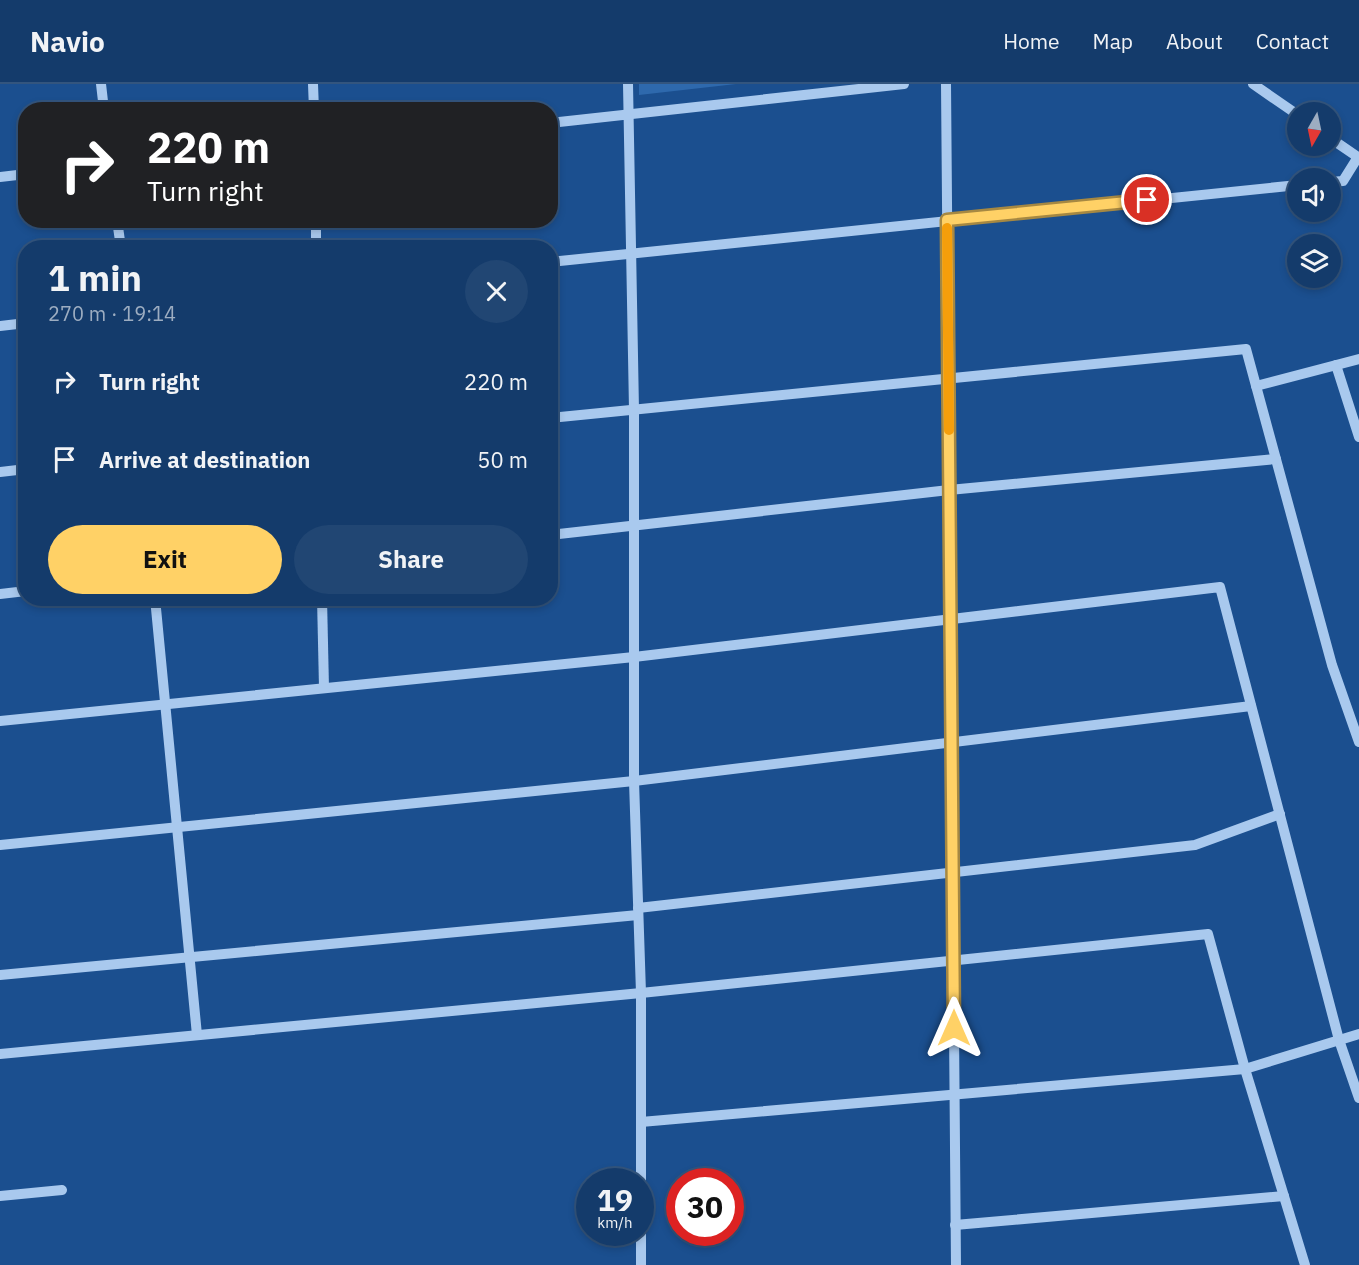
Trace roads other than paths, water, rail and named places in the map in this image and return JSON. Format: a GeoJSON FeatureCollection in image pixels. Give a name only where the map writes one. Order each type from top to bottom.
{"type":"FeatureCollection","features":[{"type":"Feature","properties":{"kind":"street"},"geometry":{"type":"LineString","coordinates":[[101,84],[103,102]]}},
{"type":"Feature","properties":{"kind":"street"},"geometry":{"type":"LineString","coordinates":[[313,84],[314,102]]}},
{"type":"Feature","properties":{"kind":"street"},"geometry":{"type":"LineString","coordinates":[[628,84],[634,410],[634,781],[641,993],[641,1265]]}},
{"type":"Feature","properties":{"kind":"street"},"geometry":{"type":"LineString","coordinates":[[558,122],[904,84]]}},
{"type":"Feature","properties":{"kind":"street"},"geometry":{"type":"LineString","coordinates":[[946,84],[956,1265]]}},
{"type":"Feature","properties":{"kind":"street"},"geometry":{"type":"LineString","coordinates":[[1252,84],[1287,108]]}},
{"type":"Feature","properties":{"kind":"street"},"geometry":{"type":"LineString","coordinates":[[1341,145],[1358,157],[1341,181]]}},
{"type":"Feature","properties":{"kind":"street"},"geometry":{"type":"LineString","coordinates":[[0,177],[18,175]]}},
{"type":"Feature","properties":{"kind":"street"},"geometry":{"type":"LineString","coordinates":[[558,261],[1287,186]]}},
{"type":"Feature","properties":{"kind":"street"},"geometry":{"type":"LineString","coordinates":[[0,326],[18,324]]}},
{"type":"Feature","properties":{"kind":"street"},"geometry":{"type":"LineString","coordinates":[[558,417],[1246,349],[1332,665],[1359,742]]}},
{"type":"Feature","properties":{"kind":"street"},"geometry":{"type":"LineString","coordinates":[[1256,386],[1359,358]]}},
{"type":"Feature","properties":{"kind":"street"},"geometry":{"type":"LineString","coordinates":[[1336,365],[1359,437]]}},
{"type":"Feature","properties":{"kind":"street"},"geometry":{"type":"LineString","coordinates":[[558,534],[949,490],[1276,459]]}},
{"type":"Feature","properties":{"kind":"street"},"geometry":{"type":"LineString","coordinates":[[0,472],[18,470]]}},
{"type":"Feature","properties":{"kind":"street"},"geometry":{"type":"LineString","coordinates":[[0,721],[634,657],[1220,587],[1340,1040],[1359,1098]]}},
{"type":"Feature","properties":{"kind":"street"},"geometry":{"type":"LineString","coordinates":[[0,594],[18,592]]}},
{"type":"Feature","properties":{"kind":"street"},"geometry":{"type":"LineString","coordinates":[[156,606],[197,1035]]}},
{"type":"Feature","properties":{"kind":"street"},"geometry":{"type":"LineString","coordinates":[[322,606],[324,688]]}},
{"type":"Feature","properties":{"kind":"street"},"geometry":{"type":"LineString","coordinates":[[0,845],[634,781],[1251,706]]}},
{"type":"Feature","properties":{"kind":"street"},"geometry":{"type":"LineString","coordinates":[[0,975],[638,911],[1195,845],[1280,814]]}},
{"type":"Feature","properties":{"kind":"street"},"geometry":{"type":"LineString","coordinates":[[0,1054],[641,993],[1208,934],[1245,1069],[1305,1265]]}},
{"type":"Feature","properties":{"kind":"street"},"geometry":{"type":"LineString","coordinates":[[641,1122],[1245,1069],[1359,1034]]}},
{"type":"Feature","properties":{"kind":"street"},"geometry":{"type":"LineString","coordinates":[[0,1196],[62,1191]]}},
{"type":"Feature","properties":{"kind":"street"},"geometry":{"type":"LineString","coordinates":[[956,1225],[1284,1196]]}}]}
